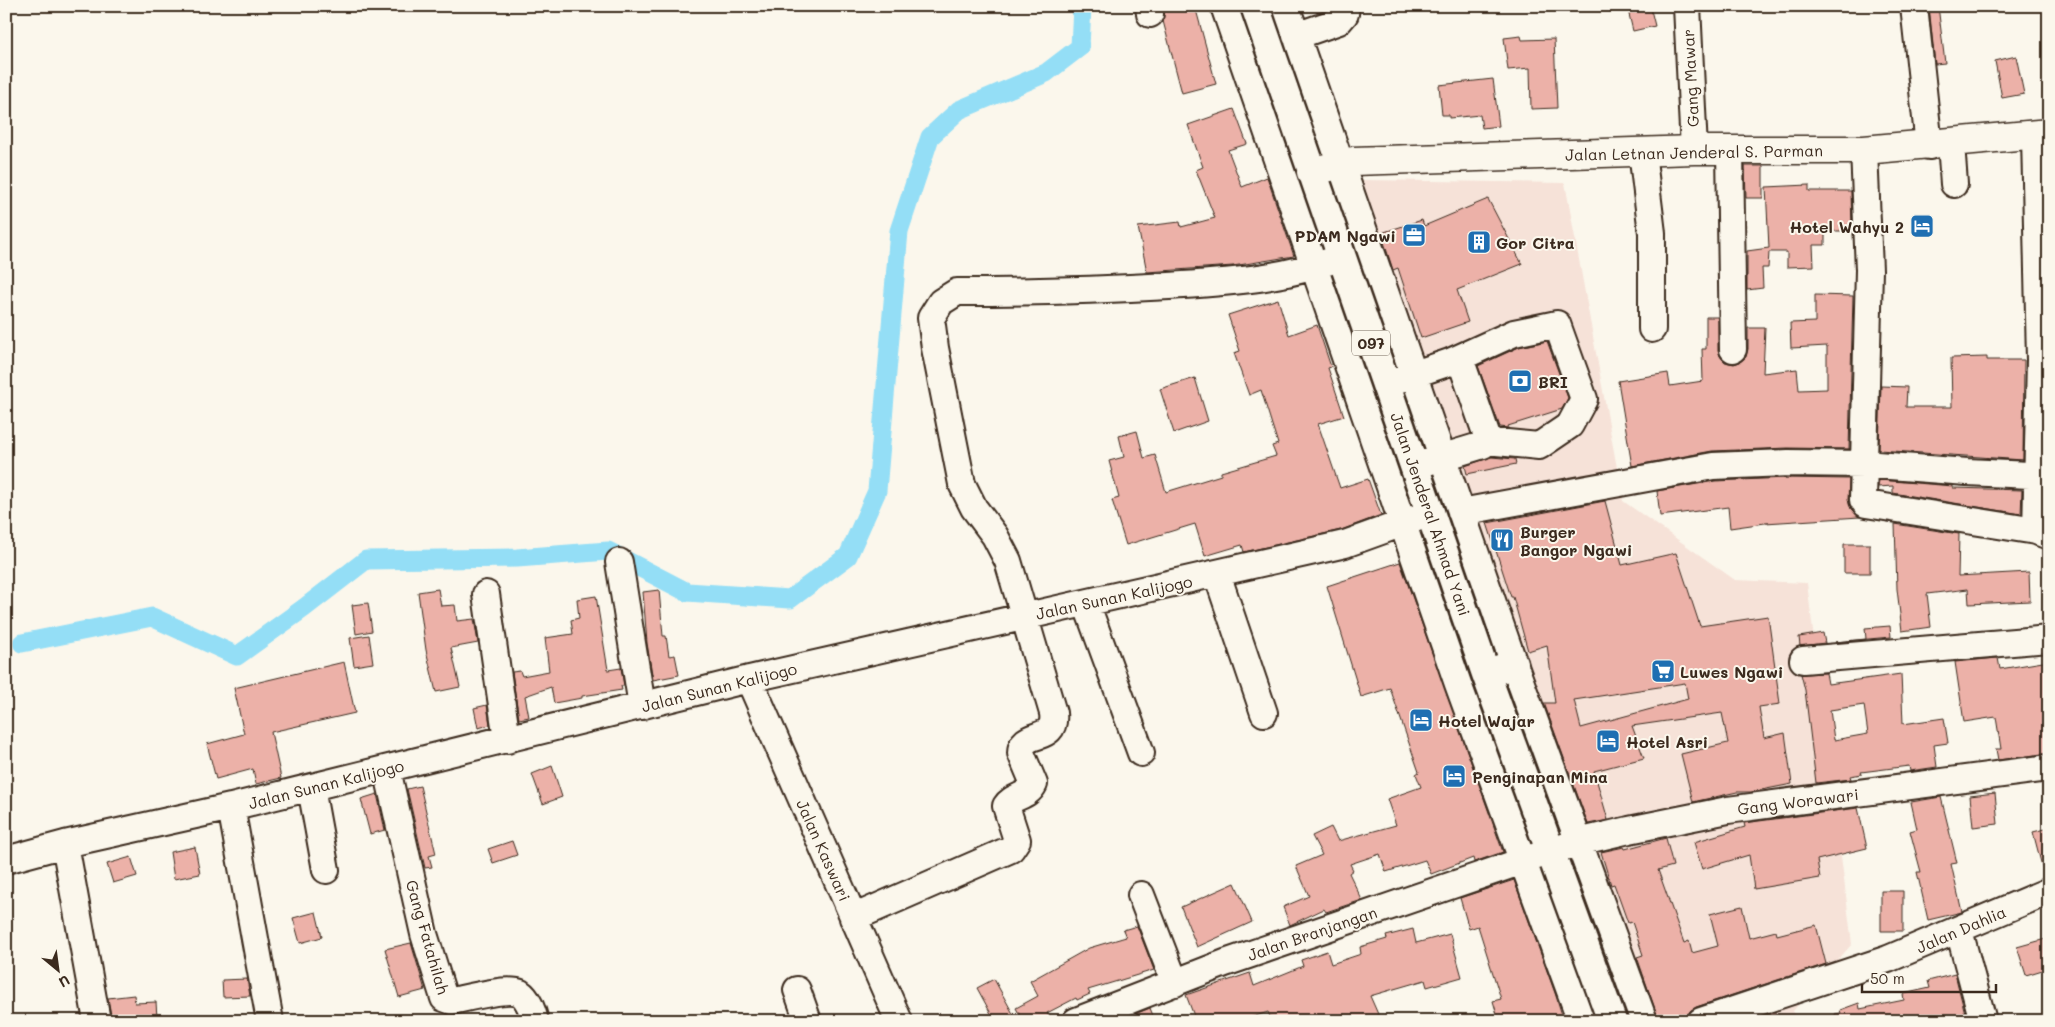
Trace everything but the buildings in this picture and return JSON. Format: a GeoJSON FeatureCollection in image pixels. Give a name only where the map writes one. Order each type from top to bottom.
{"type":"FeatureCollection","features":[{"type":"Feature","properties":{"kind":"main road","name":"Jalan Jenderal Ahmad Yani"},"geometry":{"type":"LineString","coordinates":[[1255,6],[1340,257],[1415,466],[1486,674],[1612,1021]]}},
{"type":"Feature","properties":{"kind":"main road","name":"Jalan Letnan Jenderal S. Parman"},"geometry":{"type":"LineString","coordinates":[[1311,172],[1353,161],[1694,150],[1864,150],[2042,135]]}},
{"type":"Feature","properties":{"kind":"main road"},"geometry":{"type":"LineString","coordinates":[[1486,674],[1514,664]]}},
{"type":"Feature","properties":{"kind":"street"},"geometry":{"type":"LineString","coordinates":[[1224,6],[1521,860],[1581,1021]]}},
{"type":"Feature","properties":{"kind":"street"},"geometry":{"type":"LineString","coordinates":[[1286,6],[1339,164],[1514,664],[1644,1021]]}},
{"type":"Feature","properties":{"kind":"street"},"geometry":{"type":"LineString","coordinates":[[1296,36],[1339,22],[1345,14],[1346,6]]}},
{"type":"Feature","properties":{"kind":"street","name":"Gang Mawar"},"geometry":{"type":"LineString","coordinates":[[1687,6],[1694,150]]}},
{"type":"Feature","properties":{"kind":"street"},"geometry":{"type":"LineString","coordinates":[[1914,6],[1940,144],[1954,184]]}},
{"type":"Feature","properties":{"kind":"street"},"geometry":{"type":"LineString","coordinates":[[1864,150],[1869,270],[1863,500],[1866,504],[2042,533],[2044,360],[2042,135]]}},
{"type":"Feature","properties":{"kind":"street"},"geometry":{"type":"LineString","coordinates":[[1730,150],[1733,349]]}},
{"type":"Feature","properties":{"kind":"street"},"geometry":{"type":"LineString","coordinates":[[1642,152],[1652,233],[1652,330]]}},
{"type":"Feature","properties":{"kind":"street"},"geometry":{"type":"LineString","coordinates":[[853,918],[1003,853],[1016,844],[1017,840],[1006,806],[1008,802],[1028,792],[1034,784],[1021,753],[1021,748],[1025,741],[1052,728],[1054,724],[1053,713],[1008,561],[995,536],[974,508],[962,484],[935,348],[931,318],[941,302],[957,292],[1084,291],[1230,282],[1314,268],[1340,257]]}},
{"type":"Feature","properties":{"kind":"street"},"geometry":{"type":"LineString","coordinates":[[1386,385],[1450,362],[1514,333],[1557,324],[1584,399],[1570,425],[1539,446],[1486,441]]}},
{"type":"Feature","properties":{"kind":"street"},"geometry":{"type":"LineString","coordinates":[[1415,466],[1483,445],[1486,441],[1487,436],[1462,367],[1450,362]]}},
{"type":"Feature","properties":{"kind":"street"},"geometry":{"type":"LineString","coordinates":[[1461,512],[1713,466],[1788,463],[1864,464],[2043,476]]}},
{"type":"Feature","properties":{"kind":"street","name":"Jalan Sunan Kalijogo"},"geometry":{"type":"LineString","coordinates":[[6,860],[65,844],[311,788],[748,679],[1345,544],[1431,513]]}},
{"type":"Feature","properties":{"kind":"street"},"geometry":{"type":"LineString","coordinates":[[619,562],[642,706]]}},
{"type":"Feature","properties":{"kind":"street"},"geometry":{"type":"LineString","coordinates":[[1217,574],[1264,714]]}},
{"type":"Feature","properties":{"kind":"street"},"geometry":{"type":"LineString","coordinates":[[486,594],[507,740]]}},
{"type":"Feature","properties":{"kind":"street"},"geometry":{"type":"LineString","coordinates":[[1086,603],[1141,753]]}},
{"type":"Feature","properties":{"kind":"street"},"geometry":{"type":"LineString","coordinates":[[1802,660],[2049,640]]}},
{"type":"Feature","properties":{"kind":"street","name":"Jalan Kaswari"},"geometry":{"type":"LineString","coordinates":[[748,679],[899,1021]]}},
{"type":"Feature","properties":{"kind":"street","name":"Gang Worawari"},"geometry":{"type":"LineString","coordinates":[[1550,851],[1578,842],[1629,830],[1728,810],[2049,768]]}},
{"type":"Feature","properties":{"kind":"street","name":"Gang Fatahilah"},"geometry":{"type":"LineString","coordinates":[[387,769],[424,934],[444,998],[452,1001],[506,991],[518,992],[524,996],[535,1021]]}},
{"type":"Feature","properties":{"kind":"street"},"geometry":{"type":"LineString","coordinates":[[311,788],[326,870]]}},
{"type":"Feature","properties":{"kind":"street"},"geometry":{"type":"LineString","coordinates":[[231,807],[270,1021]]}},
{"type":"Feature","properties":{"kind":"street"},"geometry":{"type":"LineString","coordinates":[[65,844],[97,1021]]}},
{"type":"Feature","properties":{"kind":"street","name":"Jalan Branjangan"},"geometry":{"type":"LineString","coordinates":[[1076,1021],[1225,963],[1550,851]]}},
{"type":"Feature","properties":{"kind":"street","name":"Jalan Dahlia"},"geometry":{"type":"LineString","coordinates":[[1701,1021],[1747,1004],[1888,960],[2049,891]]}},
{"type":"Feature","properties":{"kind":"street"},"geometry":{"type":"LineString","coordinates":[[1141,895],[1175,983]]}},
{"type":"Feature","properties":{"kind":"street"},"geometry":{"type":"LineString","coordinates":[[1959,930],[1983,1021]]}},
{"type":"Feature","properties":{"kind":"street"},"geometry":{"type":"LineString","coordinates":[[797,990],[808,1021]]}},
{"type":"Feature","properties":{"kind":"shaded area"},"geometry":{"type":"Polygon","coordinates":[[[1362,180],[1565,183],[1623,501],[1735,580],[1807,583],[1852,944],[1793,1011],[1796,1021],[1650,1021],[1361,198],[1362,180]]]}},
{"type":"Feature","properties":{"kind":"waterway"},"geometry":{"type":"LineString","coordinates":[[22,643],[152,617],[237,656],[366,560],[517,558],[608,551],[687,592],[790,599],[848,556],[877,491],[899,231],[930,137],[959,110],[1046,73],[1080,47],[1082,6]]}},
{"type":"Feature","properties":{"kind":"place","name":"Hotel Wahyu 2"},"geometry":{"type":"Point","coordinates":[1922,226]}},
{"type":"Feature","properties":{"kind":"place","name":"PDAM Ngawi"},"geometry":{"type":"Point","coordinates":[1414,235]}},
{"type":"Feature","properties":{"kind":"place","name":"Gor Citra"},"geometry":{"type":"Point","coordinates":[1479,242]}},
{"type":"Feature","properties":{"kind":"place","name":"BRI"},"geometry":{"type":"Point","coordinates":[1520,381]}},
{"type":"Feature","properties":{"kind":"place","name":"Burger Bangor Ngawi"},"geometry":{"type":"Point","coordinates":[1502,540]}},
{"type":"Feature","properties":{"kind":"place","name":"Luwes Ngawi"},"geometry":{"type":"Point","coordinates":[1663,671]}},
{"type":"Feature","properties":{"kind":"place","name":"Hotel Wajar"},"geometry":{"type":"Point","coordinates":[1421,720]}},
{"type":"Feature","properties":{"kind":"place","name":"Hotel Asri"},"geometry":{"type":"Point","coordinates":[1608,741]}},
{"type":"Feature","properties":{"kind":"place","name":"Penginapan Mina"},"geometry":{"type":"Point","coordinates":[1454,776]}}]}
